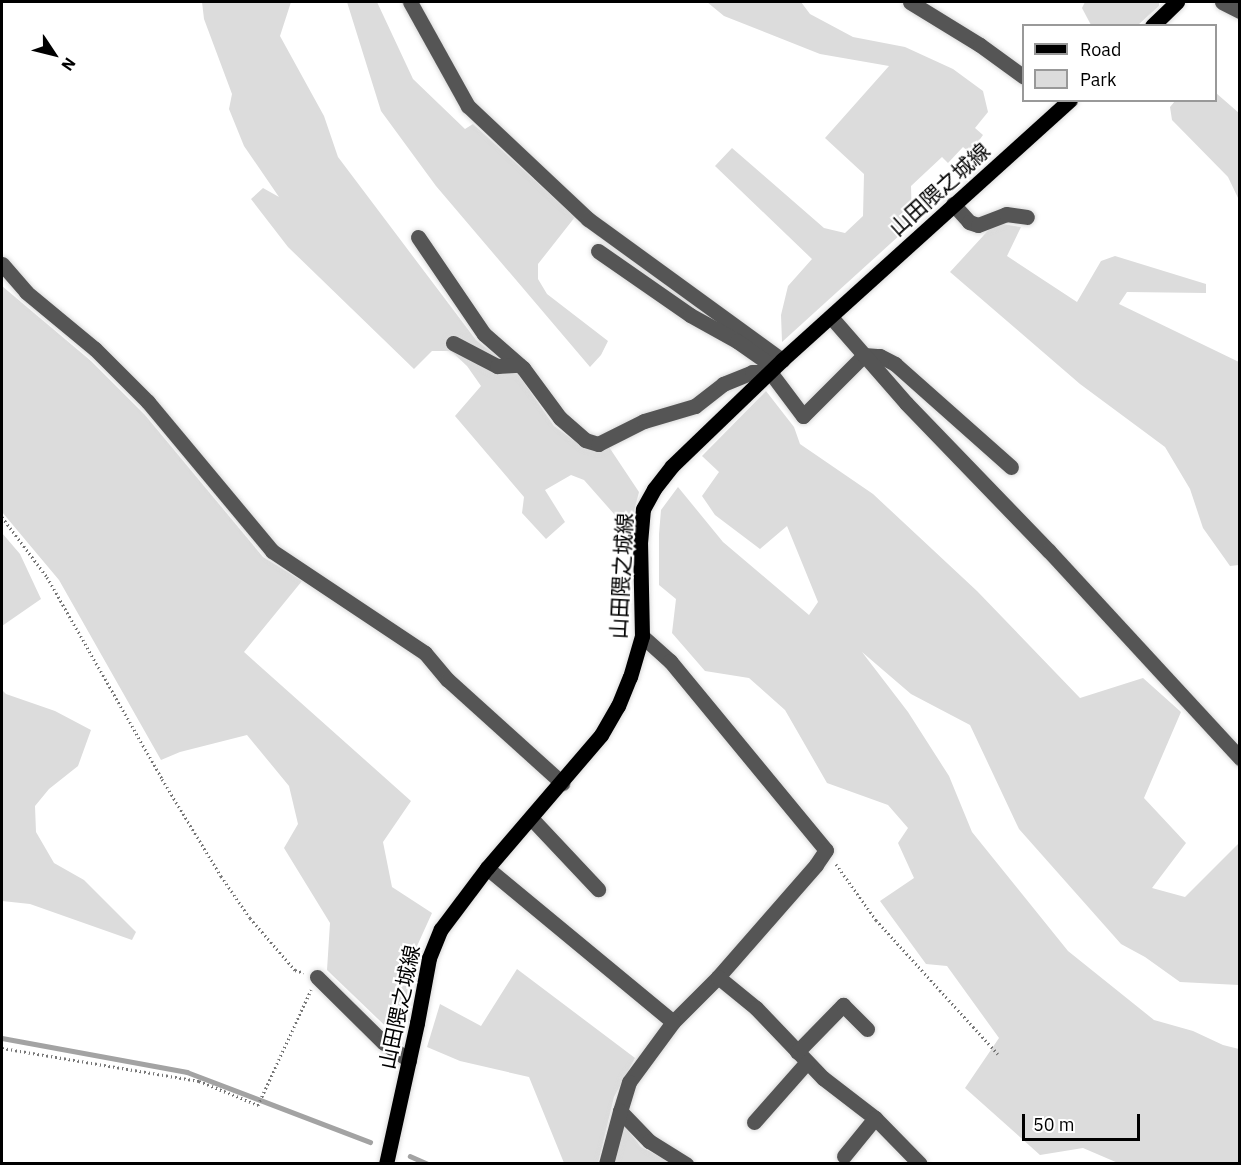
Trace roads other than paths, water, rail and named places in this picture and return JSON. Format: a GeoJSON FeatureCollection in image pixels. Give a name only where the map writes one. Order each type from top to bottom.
{"type":"FeatureCollection","features":[{"type":"Feature","properties":{"kind":"main road"},"geometry":{"type":"LineString","coordinates":[[1154,24],[1177,2]]}},
{"type":"Feature","properties":{"kind":"main road","name":"山田隈之城線"},"geometry":{"type":"LineString","coordinates":[[386,1164],[434,943],[446,922],[487,868],[601,735],[618,706],[630,677],[642,636],[640,543],[643,509],[654,489],[672,466],[775,366],[1061,103]]}},
{"type":"Feature","properties":{"kind":"street"},"geometry":{"type":"LineString","coordinates":[[410,2],[468,106],[588,219],[775,366],[803,416],[864,355],[880,356],[895,364],[1011,467]]}},
{"type":"Feature","properties":{"kind":"street"},"geometry":{"type":"LineString","coordinates":[[910,2],[980,45],[1022,76]]}},
{"type":"Feature","properties":{"kind":"street"},"geometry":{"type":"LineString","coordinates":[[1222,2],[1239,11]]}},
{"type":"Feature","properties":{"kind":"street"},"geometry":{"type":"LineString","coordinates":[[953,204],[969,222],[978,225],[1006,214],[1027,217]]}},
{"type":"Feature","properties":{"kind":"street"},"geometry":{"type":"LineString","coordinates":[[418,237],[484,334],[519,365],[560,418],[585,441],[598,444],[644,421],[695,406],[723,384],[752,372],[775,366]]}},
{"type":"Feature","properties":{"kind":"street"},"geometry":{"type":"LineString","coordinates":[[598,250],[690,315],[737,341],[775,366]]}},
{"type":"Feature","properties":{"kind":"street"},"geometry":{"type":"LineString","coordinates":[[2,264],[26,292],[95,349],[148,402],[272,551],[425,653],[448,680],[562,783]]}},
{"type":"Feature","properties":{"kind":"street"},"geometry":{"type":"LineString","coordinates":[[831,316],[906,403],[1049,551],[1239,758]]}},
{"type":"Feature","properties":{"kind":"street"},"geometry":{"type":"LineString","coordinates":[[453,343],[497,366],[519,365]]}},
{"type":"Feature","properties":{"kind":"street"},"geometry":{"type":"LineString","coordinates":[[606,1164],[629,1082],[673,1022],[718,977],[816,865],[826,850],[670,661],[642,636]]}},
{"type":"Feature","properties":{"kind":"street"},"geometry":{"type":"LineString","coordinates":[[531,818],[598,889]]}},
{"type":"Feature","properties":{"kind":"street"},"geometry":{"type":"LineString","coordinates":[[487,868],[673,1022]]}},
{"type":"Feature","properties":{"kind":"street"},"geometry":{"type":"LineString","coordinates":[[317,977],[383,1042],[409,1060]]}},
{"type":"Feature","properties":{"kind":"street"},"geometry":{"type":"LineString","coordinates":[[718,977],[756,1008],[802,1057],[875,1118],[920,1164]]}},
{"type":"Feature","properties":{"kind":"street"},"geometry":{"type":"LineString","coordinates":[[754,1122],[843,1005],[867,1029]]}},
{"type":"Feature","properties":{"kind":"street"},"geometry":{"type":"LineString","coordinates":[[620,1111],[649,1140],[686,1164]]}},
{"type":"Feature","properties":{"kind":"street"},"geometry":{"type":"LineString","coordinates":[[844,1156],[875,1118]]}},
{"type":"Feature","properties":{"kind":"waterway"},"geometry":{"type":"LineString","coordinates":[[2,1038],[187,1072],[370,1142]]}},
{"type":"Feature","properties":{"kind":"waterway"},"geometry":{"type":"LineString","coordinates":[[410,1156],[428,1164]]}}]}
